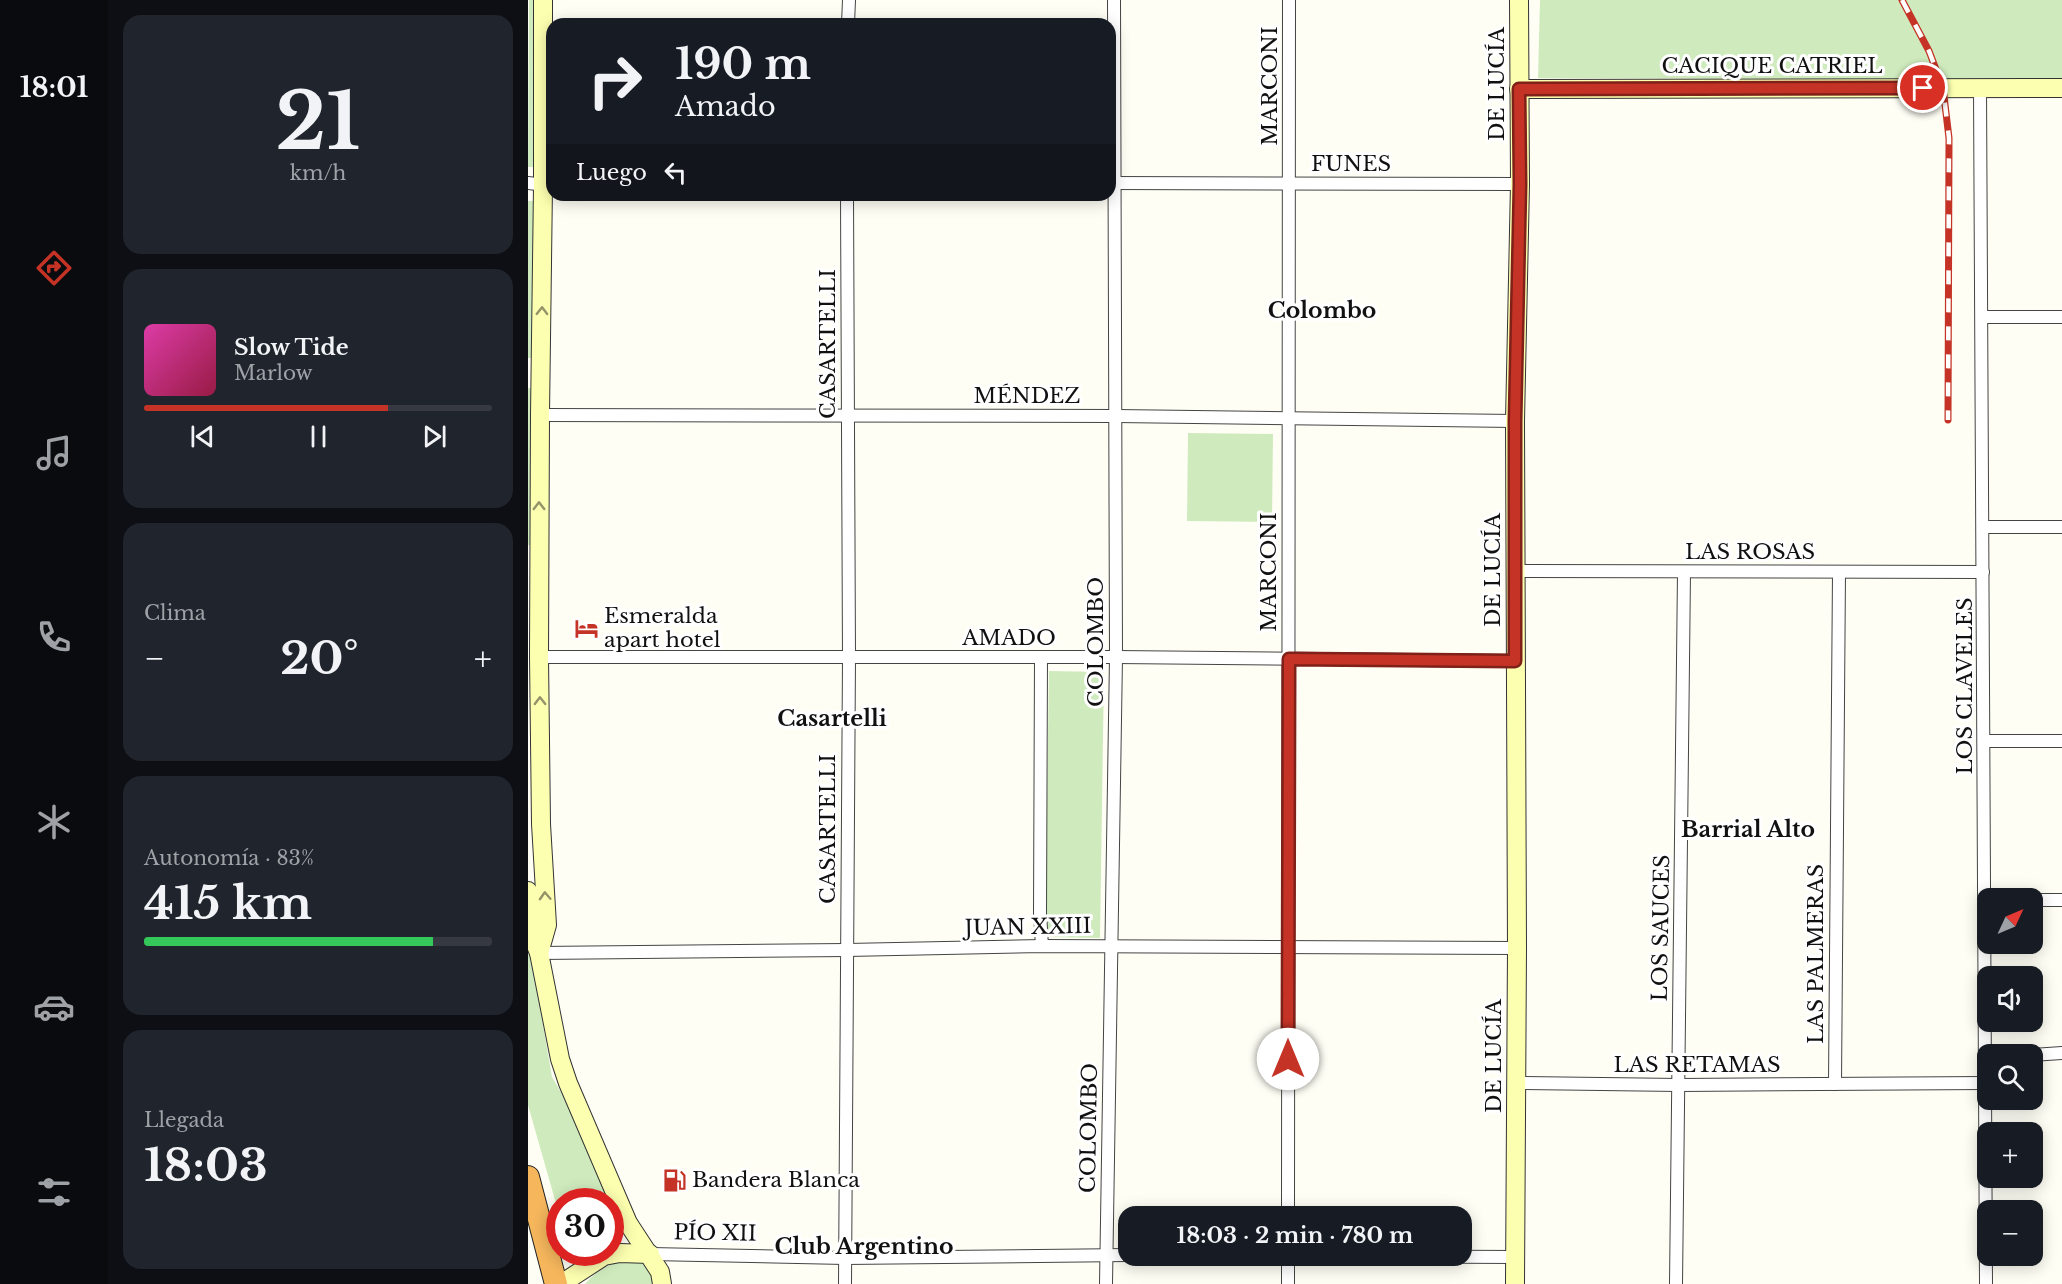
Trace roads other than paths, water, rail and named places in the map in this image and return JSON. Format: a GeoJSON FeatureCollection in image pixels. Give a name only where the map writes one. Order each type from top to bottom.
{"type":"FeatureCollection","features":[{"type":"Feature","properties":{"kind":"highway"},"geometry":{"type":"LineString","coordinates":[[528,1178],[532,1209],[556,1284]]}},
{"type":"Feature","properties":{"kind":"street"},"geometry":{"type":"LineString","coordinates":[[539,953],[547,925],[534,737],[539,657],[534,554],[540,415],[535,376],[541,185],[543,0]]}},
{"type":"Feature","properties":{"kind":"street"},"geometry":{"type":"LineString","coordinates":[[848,18],[849,0]]}},
{"type":"Feature","properties":{"kind":"street","name":"COLOMBO"},"geometry":{"type":"LineString","coordinates":[[1114,0],[1114,18]]}},
{"type":"Feature","properties":{"kind":"street","name":"MARCONI"},"geometry":{"type":"LineString","coordinates":[[1288,1206],[1289,0]]}},
{"type":"Feature","properties":{"kind":"street","name":"DE LUCÍA"},"geometry":{"type":"LineString","coordinates":[[1515,1284],[1517,948],[1515,421],[1520,184],[1519,0]]}},
{"type":"Feature","properties":{"kind":"street","name":"LOS CLAVELES"},"geometry":{"type":"LineString","coordinates":[[1980,88],[1986,888]]}},
{"type":"Feature","properties":{"kind":"street","name":"CACIQUE CATRIEL"},"geometry":{"type":"LineString","coordinates":[[1519,89],[2062,88]]}},
{"type":"Feature","properties":{"kind":"street","name":"FUNES"},"geometry":{"type":"LineString","coordinates":[[1116,183],[1520,184]]}},
{"type":"Feature","properties":{"kind":"street","name":"CASARTELLI"},"geometry":{"type":"LineString","coordinates":[[845,1284],[849,658],[847,201]]}},
{"type":"Feature","properties":{"kind":"street","name":"COLOMBO"},"geometry":{"type":"LineString","coordinates":[[1106,1284],[1116,657],[1116,416],[1112,201]]}},
{"type":"Feature","properties":{"kind":"street"},"geometry":{"type":"LineString","coordinates":[[1982,317],[2062,317]]}},
{"type":"Feature","properties":{"kind":"street","name":"MÉNDEZ"},"geometry":{"type":"LineString","coordinates":[[540,415],[1116,416],[1515,421]]}},
{"type":"Feature","properties":{"kind":"street"},"geometry":{"type":"LineString","coordinates":[[1983,527],[2062,527]]}},
{"type":"Feature","properties":{"kind":"street","name":"LAS ROSAS"},"geometry":{"type":"LineString","coordinates":[[1516,571],[1983,572]]}},
{"type":"Feature","properties":{"kind":"street","name":"LOS SAUCES"},"geometry":{"type":"LineString","coordinates":[[1676,1284],[1684,572]]}},
{"type":"Feature","properties":{"kind":"street","name":"LAS PALMERAS"},"geometry":{"type":"LineString","coordinates":[[1835,1084],[1839,572]]}},
{"type":"Feature","properties":{"kind":"street","name":"AMADO"},"geometry":{"type":"LineString","coordinates":[[539,657],[1116,657],[1515,661]]}},
{"type":"Feature","properties":{"kind":"street"},"geometry":{"type":"LineString","coordinates":[[1041,658],[1040,913],[1042,946]]}},
{"type":"Feature","properties":{"kind":"street"},"geometry":{"type":"LineString","coordinates":[[1984,741],[2062,741]]}},
{"type":"Feature","properties":{"kind":"street"},"geometry":{"type":"LineString","coordinates":[[528,891],[531,933],[539,953],[560,1059],[568,1083],[628,1223],[650,1254],[660,1272],[662,1284]]}},
{"type":"Feature","properties":{"kind":"street"},"geometry":{"type":"LineString","coordinates":[[2043,900],[2062,900]]}},
{"type":"Feature","properties":{"kind":"street","name":"JUAN XXIII"},"geometry":{"type":"LineString","coordinates":[[539,953],[1042,946],[1517,948]]}},
{"type":"Feature","properties":{"kind":"street","name":"LOS CLAVELES"},"geometry":{"type":"LineString","coordinates":[[1986,954],[1986,1044]]}},
{"type":"Feature","properties":{"kind":"street"},"geometry":{"type":"LineString","coordinates":[[2043,1054],[2062,1053]]}},
{"type":"Feature","properties":{"kind":"street","name":"LAS RETAMAS"},"geometry":{"type":"LineString","coordinates":[[1516,1083],[1679,1085],[1977,1083]]}},
{"type":"Feature","properties":{"kind":"street","name":"LOS CLAVELES"},"geometry":{"type":"LineString","coordinates":[[1986,1110],[1986,1284]]}},
{"type":"Feature","properties":{"kind":"street","name":"PÍO XII"},"geometry":{"type":"LineString","coordinates":[[561,1284],[604,1256],[620,1253],[845,1257],[1118,1255]]}},
{"type":"Feature","properties":{"kind":"street"},"geometry":{"type":"LineString","coordinates":[[1472,1257],[1516,1257]]}},
{"type":"Feature","properties":{"kind":"street"},"geometry":{"type":"LineString","coordinates":[[1288,1266],[1288,1284]]}},
{"type":"Feature","properties":{"kind":"railway"},"geometry":{"type":"LineString","coordinates":[[1902,0],[1929,51],[1943,88],[1949,138],[1948,420]]}},
{"type":"Feature","properties":{"kind":"place","name":"Esmeralda apart hotel"},"geometry":{"type":"Point","coordinates":[586,628]}},
{"type":"Feature","properties":{"kind":"place","name":"Bandera Blanca"},"geometry":{"type":"Point","coordinates":[674,1180]}},
{"type":"Feature","properties":{"kind":"district","name":"Colombo"},"geometry":{"type":"Point","coordinates":[1322,310]}},
{"type":"Feature","properties":{"kind":"district","name":"Casartelli"},"geometry":{"type":"Point","coordinates":[832,718]}},
{"type":"Feature","properties":{"kind":"district","name":"Barrial Alto"},"geometry":{"type":"Point","coordinates":[1748,829]}},
{"type":"Feature","properties":{"kind":"district","name":"Club Argentino"},"geometry":{"type":"Point","coordinates":[864,1246]}}]}
